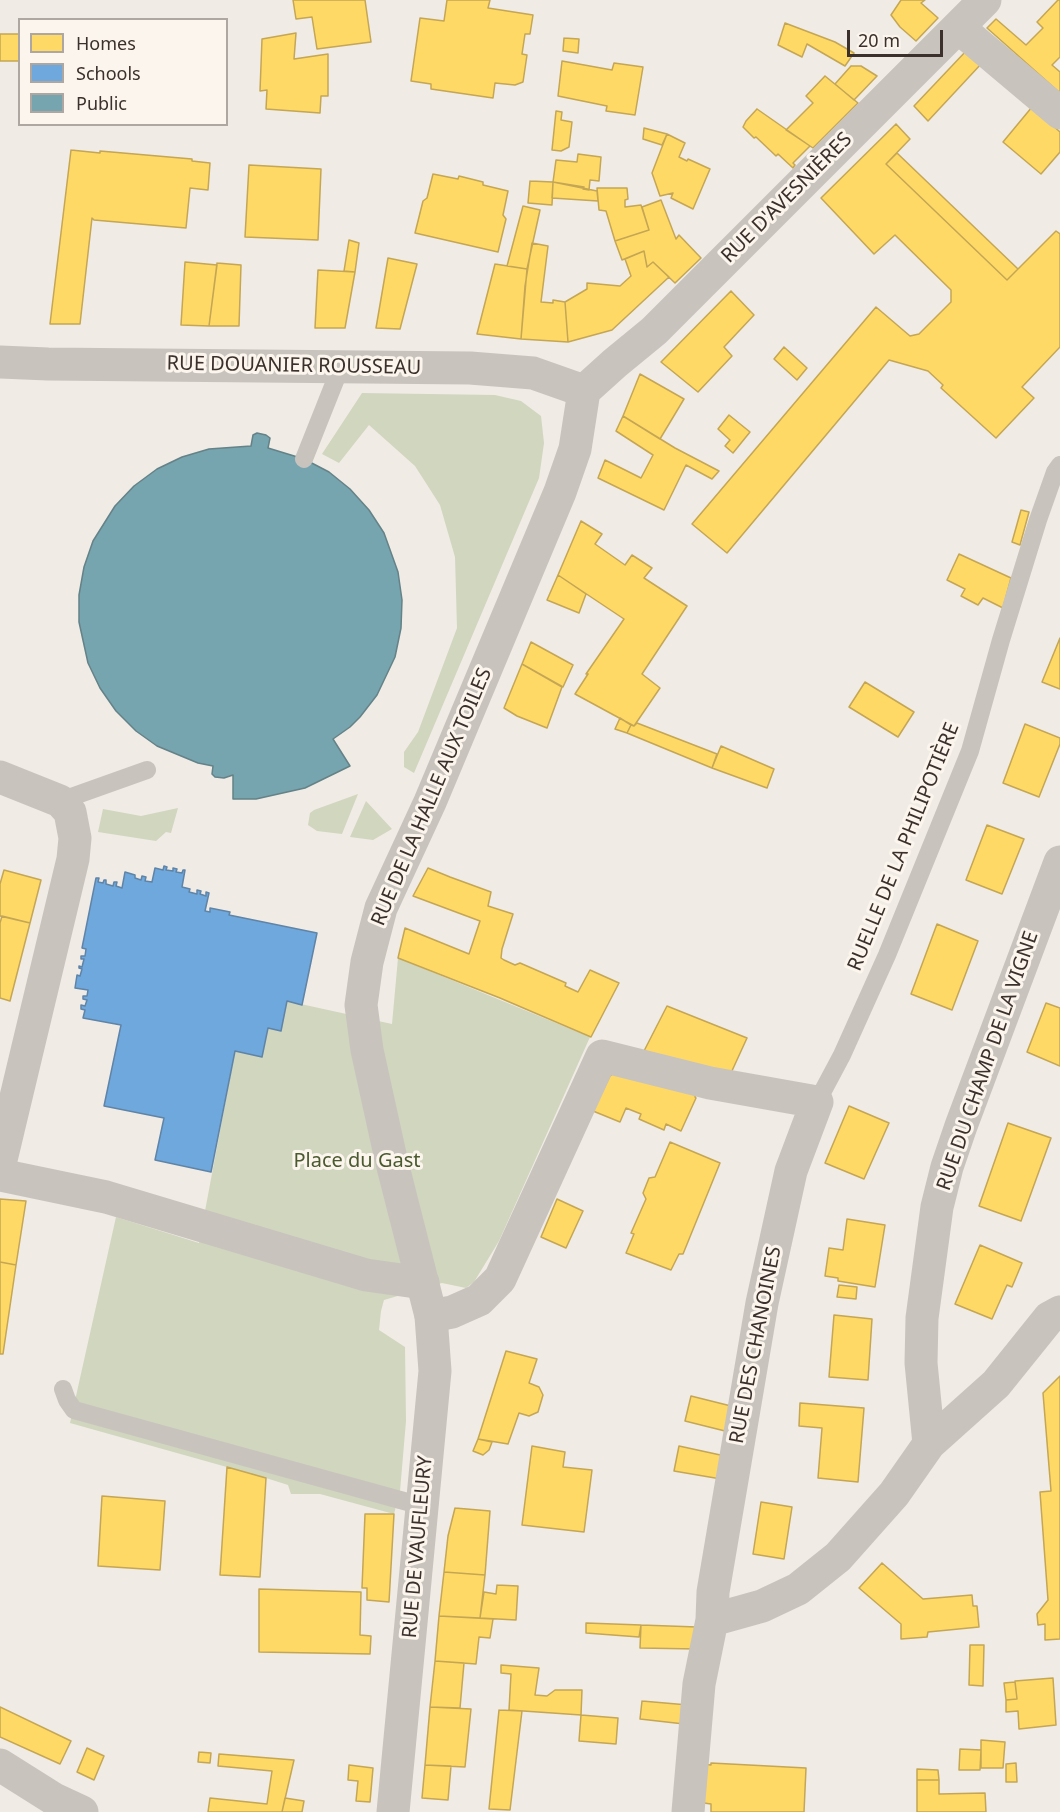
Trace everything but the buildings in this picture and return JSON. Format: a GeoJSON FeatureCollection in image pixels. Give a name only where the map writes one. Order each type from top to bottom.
{"type":"FeatureCollection","features":[{"type":"Feature","properties":{"kind":"street","name":"RUE D'AVESNIÈRES"},"geometry":{"type":"LineString","coordinates":[[584,391],[654,331],[985,0]]}},
{"type":"Feature","properties":{"kind":"street"},"geometry":{"type":"LineString","coordinates":[[958,28],[1060,113]]}},
{"type":"Feature","properties":{"kind":"street","name":"RUE DOUANIER ROUSSEAU"},"geometry":{"type":"LineString","coordinates":[[0,362],[470,368],[533,373],[584,391]]}},
{"type":"Feature","properties":{"kind":"street","name":"RUE DE LA HALLE AUX TOILES"},"geometry":{"type":"LineString","coordinates":[[423,1284],[391,1159],[367,1050],[361,1005],[367,962],[381,908],[430,801],[560,492],[575,449],[584,391]]}},
{"type":"Feature","properties":{"kind":"street"},"geometry":{"type":"LineString","coordinates":[[0,777],[60,801],[70,812],[75,838],[73,859],[0,1164]]}},
{"type":"Feature","properties":{"kind":"street","name":"RUE DU CHAMP DE LA VIGNE"},"geometry":{"type":"LineString","coordinates":[[929,1444],[921,1363],[922,1329],[937,1208],[947,1167],[961,1126],[1060,861]]}},
{"type":"Feature","properties":{"kind":"street"},"geometry":{"type":"LineString","coordinates":[[431,1316],[452,1312],[479,1300],[500,1280],[602,1056],[710,1083],[817,1102]]}},
{"type":"Feature","properties":{"kind":"street","name":"RUE DES CHANOINES"},"geometry":{"type":"LineString","coordinates":[[688,1812],[699,1684],[712,1620],[713,1592],[762,1303],[791,1171],[817,1102]]}},
{"type":"Feature","properties":{"kind":"street"},"geometry":{"type":"LineString","coordinates":[[0,1175],[106,1197],[366,1275],[423,1284]]}},
{"type":"Feature","properties":{"kind":"street","name":"RUE DE VAUFLEURY"},"geometry":{"type":"LineString","coordinates":[[393,1812],[435,1371],[431,1316],[423,1284]]}},
{"type":"Feature","properties":{"kind":"street"},"geometry":{"type":"LineString","coordinates":[[712,1620],[762,1606],[798,1589],[838,1557],[894,1494],[929,1444],[996,1384],[1049,1318],[1060,1312]]}},
{"type":"Feature","properties":{"kind":"street"},"geometry":{"type":"LineString","coordinates":[[0,1765],[54,1799],[82,1812]]}},
{"type":"Feature","properties":{"kind":"lane"},"geometry":{"type":"LineString","coordinates":[[304,459],[340,366]]}},
{"type":"Feature","properties":{"kind":"lane","name":"RUELLE DE LA PHILIPOTIÈRE"},"geometry":{"type":"LineString","coordinates":[[817,1102],[842,1055],[887,955],[970,751],[1038,520],[1058,469]]}},
{"type":"Feature","properties":{"kind":"lane"},"geometry":{"type":"LineString","coordinates":[[60,801],[147,770]]}},
{"type":"Feature","properties":{"kind":"lane"},"geometry":{"type":"LineString","coordinates":[[63,1389],[74,1410],[422,1506]]}},
{"type":"Feature","properties":{"kind":"green space"},"geometry":{"type":"Polygon","coordinates":[[[362,393],[495,395],[521,401],[541,416],[544,443],[539,478],[414,773],[404,767],[404,752],[418,732],[457,628],[455,557],[440,505],[415,466],[369,425],[339,463],[322,454],[362,393]]]}},
{"type":"Feature","properties":{"kind":"green space"},"geometry":{"type":"Polygon","coordinates":[[[358,794],[342,834],[317,831],[308,825],[310,813],[314,810],[358,794]]]}},
{"type":"Feature","properties":{"kind":"green space"},"geometry":{"type":"Polygon","coordinates":[[[366,801],[392,829],[373,840],[350,837],[366,801]]]}},
{"type":"Feature","properties":{"kind":"green space"},"geometry":{"type":"Polygon","coordinates":[[[178,808],[171,833],[166,832],[156,841],[98,832],[103,809],[141,816],[178,808]]]}},
{"type":"Feature","properties":{"kind":"green space","name":"Place du Gast"},"geometry":{"type":"Polygon","coordinates":[[[398,958],[590,1037],[499,1241],[474,1282],[466,1288],[442,1283],[384,1300],[379,1330],[405,1347],[406,1421],[400,1491],[394,1514],[320,1494],[291,1494],[288,1485],[70,1423],[116,1217],[199,1243],[235,1051],[262,1057],[268,1028],[281,1030],[287,1001],[392,1024],[398,958]]]}}]}
